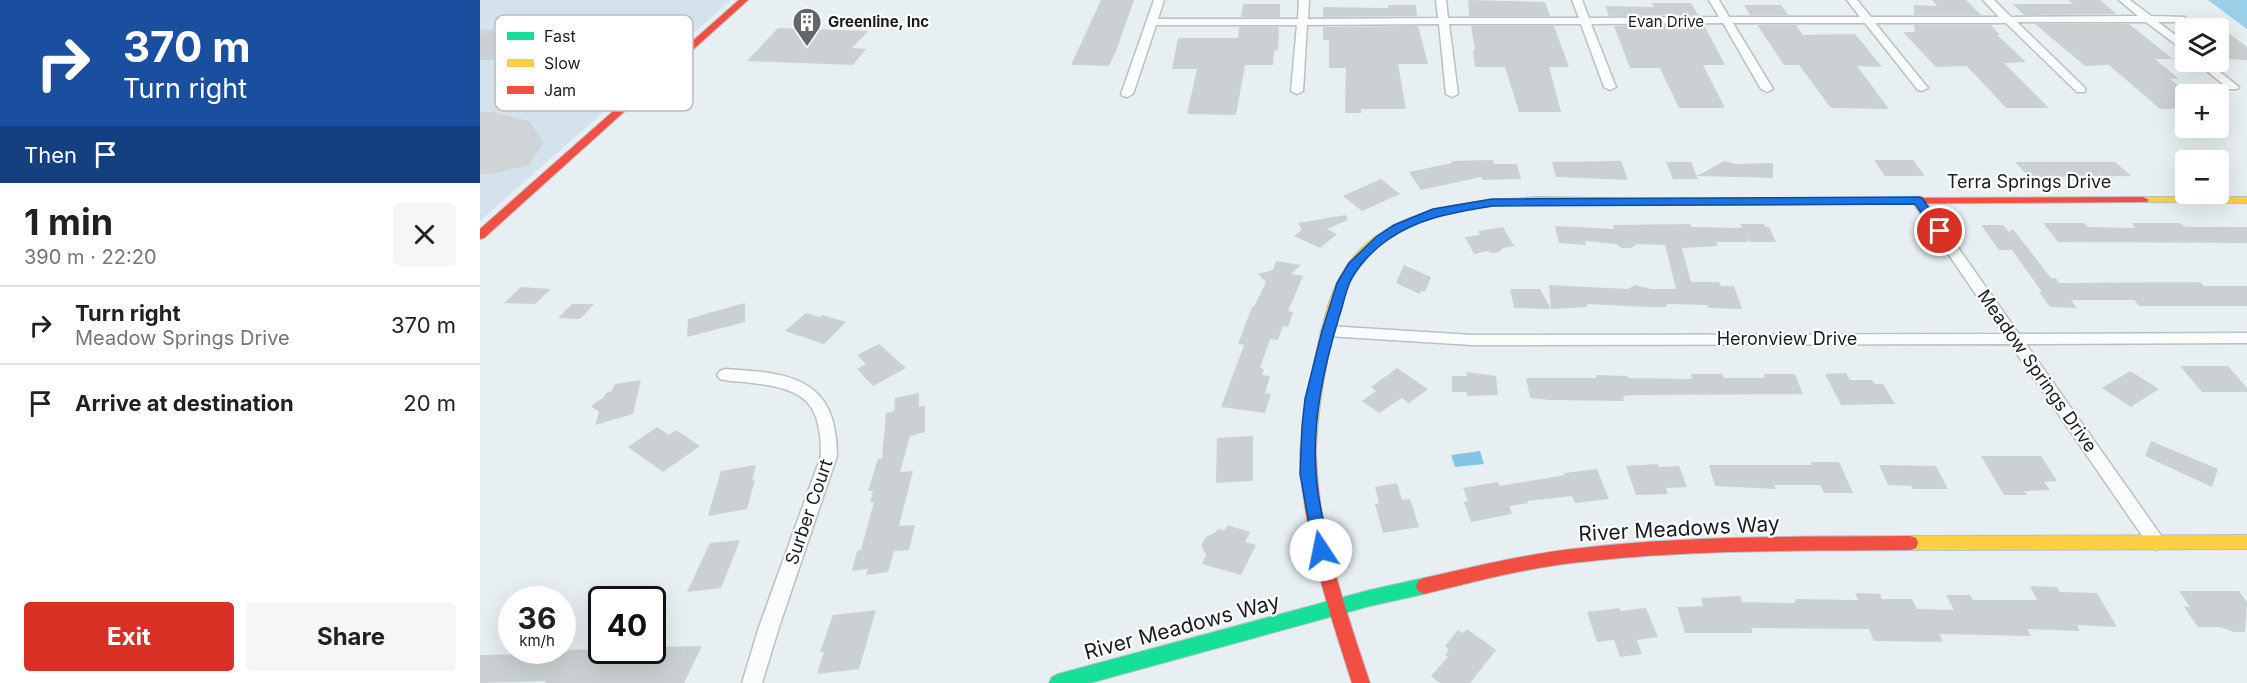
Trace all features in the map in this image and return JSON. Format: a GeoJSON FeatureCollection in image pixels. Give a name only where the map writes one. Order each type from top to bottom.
{"type":"FeatureCollection","features":[{"type":"Feature","properties":{"kind":"street"},"geometry":{"type":"LineString","coordinates":[[693,45],[744,0]]}},
{"type":"Feature","properties":{"kind":"street"},"geometry":{"type":"LineString","coordinates":[[1127,94],[1159,0]]}},
{"type":"Feature","properties":{"kind":"street"},"geometry":{"type":"LineString","coordinates":[[1297,91],[1305,0]]}},
{"type":"Feature","properties":{"kind":"street"},"geometry":{"type":"LineString","coordinates":[[1441,0],[1452,94]]}},
{"type":"Feature","properties":{"kind":"street"},"geometry":{"type":"LineString","coordinates":[[1577,0],[1610,87]]}},
{"type":"Feature","properties":{"kind":"street"},"geometry":{"type":"LineString","coordinates":[[1714,0],[1767,89]]}},
{"type":"Feature","properties":{"kind":"street"},"geometry":{"type":"LineString","coordinates":[[1852,0],[1922,88]]}},
{"type":"Feature","properties":{"kind":"street"},"geometry":{"type":"LineString","coordinates":[[1988,0],[2081,90]]}},
{"type":"Feature","properties":{"kind":"street"},"geometry":{"type":"LineString","coordinates":[[2124,0],[2175,40]]}},
{"type":"Feature","properties":{"kind":"street","name":"Evan Drive"},"geometry":{"type":"LineString","coordinates":[[1152,22],[2175,19]]}},
{"type":"Feature","properties":{"kind":"street"},"geometry":{"type":"LineString","coordinates":[[2214,72],[2233,87]]}},
{"type":"Feature","properties":{"kind":"street"},"geometry":{"type":"LineString","coordinates":[[482,231],[618,111]]}},
{"type":"Feature","properties":{"kind":"street","name":"Terra Springs Drive"},"geometry":{"type":"LineString","coordinates":[[1362,683],[1321,550],[1308,474],[1312,399],[1328,331],[1343,283],[1360,258],[1380,239],[1398,228],[1437,212],[1492,202],[2247,200]]}},
{"type":"Feature","properties":{"kind":"street","name":"Meadow Springs Drive"},"geometry":{"type":"LineString","coordinates":[[1918,201],[2156,542]]}},
{"type":"Feature","properties":{"kind":"street","name":"Heronview Drive"},"geometry":{"type":"LineString","coordinates":[[1328,331],[1494,340],[2247,338]]}},
{"type":"Feature","properties":{"kind":"street","name":"Surber Court"},"geometry":{"type":"LineString","coordinates":[[725,375],[765,377],[788,383],[810,395],[821,405],[831,436],[829,456],[769,627],[752,683]]}},
{"type":"Feature","properties":{"kind":"street","name":"River Meadows Way"},"geometry":{"type":"LineString","coordinates":[[1058,683],[1337,607],[1569,556],[1706,544],[2247,543]]}},
{"type":"Feature","properties":{"kind":"shaded area"},"geometry":{"type":"Polygon","coordinates":[[[480,0],[731,0],[693,33],[693,15],[495,15],[495,111],[605,111],[480,221],[480,0]]]}},
{"type":"Feature","properties":{"kind":"shaded area"},"geometry":{"type":"Polygon","coordinates":[[[2208,0],[2247,0],[2247,29],[2208,0]]]}},
{"type":"Feature","properties":{"kind":"shaded area"},"geometry":{"type":"Polygon","coordinates":[[[1480,451],[1484,464],[1455,467],[1451,455],[1480,451]]]}},
{"type":"Feature","properties":{"kind":"building"},"geometry":{"type":"Polygon","coordinates":[[[1101,0],[1134,0],[1116,51],[1109,66],[1071,65],[1101,0]]]}},
{"type":"Feature","properties":{"kind":"building"},"geometry":{"type":"Polygon","coordinates":[[[1468,0],[1545,2],[1550,16],[1469,16],[1468,0]]]}},
{"type":"Feature","properties":{"kind":"building"},"geometry":{"type":"Polygon","coordinates":[[[1932,0],[1966,0],[1981,15],[1914,15],[1914,5],[1937,6],[1932,0]]]}},
{"type":"Feature","properties":{"kind":"building"},"geometry":{"type":"Polygon","coordinates":[[[2068,0],[2100,0],[2117,14],[2024,15],[2013,4],[2073,4],[2068,0]]]}},
{"type":"Feature","properties":{"kind":"building"},"geometry":{"type":"Polygon","coordinates":[[[1652,3],[1691,3],[1698,15],[1609,16],[1605,6],[1654,7],[1652,3]]]}},
{"type":"Feature","properties":{"kind":"building"},"geometry":{"type":"Polygon","coordinates":[[[1243,4],[1280,4],[1280,17],[1241,17],[1243,4]]]}},
{"type":"Feature","properties":{"kind":"building"},"geometry":{"type":"Polygon","coordinates":[[[1388,5],[1416,5],[1417,16],[1323,17],[1323,7],[1388,8],[1388,5]]]}},
{"type":"Feature","properties":{"kind":"building"},"geometry":{"type":"Polygon","coordinates":[[[1744,5],[1781,5],[1788,15],[1750,15],[1744,5]]]}},
{"type":"Feature","properties":{"kind":"building"},"geometry":{"type":"Polygon","coordinates":[[[2035,24],[2129,24],[2173,59],[2155,59],[2179,79],[2170,79],[2177,84],[2175,108],[2160,109],[2109,65],[2085,66],[2035,24]]]}},
{"type":"Feature","properties":{"kind":"building"},"geometry":{"type":"Polygon","coordinates":[[[1704,25],[1725,65],[1703,65],[1725,108],[1679,108],[1660,68],[1630,68],[1614,26],[1704,25]]]}},
{"type":"Feature","properties":{"kind":"building"},"geometry":{"type":"Polygon","coordinates":[[[1757,25],[1796,25],[1803,35],[1855,34],[1882,67],[1857,66],[1889,109],[1831,108],[1799,65],[1784,65],[1757,25]]]}},
{"type":"Feature","properties":{"kind":"building"},"geometry":{"type":"Polygon","coordinates":[[[1914,25],[1991,25],[2000,35],[1997,35],[2026,62],[2004,63],[2049,108],[2006,108],[1967,66],[1936,67],[1903,32],[1915,32],[1914,25]]]}},
{"type":"Feature","properties":{"kind":"building"},"geometry":{"type":"Polygon","coordinates":[[[1418,26],[1428,64],[1398,64],[1406,109],[1361,109],[1361,113],[1345,113],[1346,68],[1329,68],[1329,40],[1323,40],[1323,27],[1418,26]]]}},
{"type":"Feature","properties":{"kind":"building"},"geometry":{"type":"Polygon","coordinates":[[[1471,26],[1554,26],[1569,67],[1549,67],[1561,112],[1519,112],[1505,67],[1475,67],[1471,26]]]}},
{"type":"Feature","properties":{"kind":"building"},"geometry":{"type":"Polygon","coordinates":[[[1239,27],[1279,27],[1278,50],[1274,51],[1273,65],[1245,65],[1236,115],[1187,114],[1197,69],[1172,69],[1178,38],[1238,38],[1239,27]]]}},
{"type":"Feature","properties":{"kind":"building"},"geometry":{"type":"Polygon","coordinates":[[[495,28],[495,60],[480,60],[480,40],[495,28]]]}},
{"type":"Feature","properties":{"kind":"building","name":"Greenline, Inc"},"geometry":{"type":"Polygon","coordinates":[[[778,28],[868,31],[852,48],[866,49],[853,65],[747,61],[778,28]]]}},
{"type":"Feature","properties":{"kind":"building"},"geometry":{"type":"Polygon","coordinates":[[[2229,33],[2247,47],[2247,60],[2229,59],[2229,33]]]}},
{"type":"Feature","properties":{"kind":"building"},"geometry":{"type":"Polygon","coordinates":[[[1493,160],[1494,164],[1517,164],[1521,179],[1482,180],[1481,177],[1421,190],[1409,172],[1452,163],[1451,161],[1493,160]]]}},
{"type":"Feature","properties":{"kind":"building"},"geometry":{"type":"Polygon","coordinates":[[[1874,160],[1913,160],[1925,176],[1885,176],[1874,160]]]}},
{"type":"Feature","properties":{"kind":"building"},"geometry":{"type":"Polygon","coordinates":[[[1621,161],[1628,180],[1556,177],[1552,162],[1621,161]]]}},
{"type":"Feature","properties":{"kind":"building"},"geometry":{"type":"Polygon","coordinates":[[[1724,161],[1736,164],[1773,163],[1773,178],[1697,176],[1724,161]]]}},
{"type":"Feature","properties":{"kind":"building"},"geometry":{"type":"Polygon","coordinates":[[[1666,162],[1691,162],[1698,179],[1673,179],[1666,162]]]}},
{"type":"Feature","properties":{"kind":"building"},"geometry":{"type":"Polygon","coordinates":[[[2015,162],[2115,162],[2131,176],[2029,177],[2015,162]]]}},
{"type":"Feature","properties":{"kind":"building"},"geometry":{"type":"Polygon","coordinates":[[[1381,179],[1400,194],[1362,211],[1343,196],[1381,179]]]}},
{"type":"Feature","properties":{"kind":"building"},"geometry":{"type":"Polygon","coordinates":[[[1346,215],[1348,220],[1327,229],[1337,234],[1320,248],[1294,236],[1302,230],[1298,223],[1346,215]]]}},
{"type":"Feature","properties":{"kind":"building"},"geometry":{"type":"Polygon","coordinates":[[[2043,223],[2084,223],[2088,227],[2135,228],[2132,223],[2179,223],[2186,227],[2247,227],[2247,243],[2058,242],[2043,223]]]}},
{"type":"Feature","properties":{"kind":"building"},"geometry":{"type":"Polygon","coordinates":[[[1690,224],[1691,227],[1742,228],[1740,224],[1764,224],[1765,227],[1769,227],[1776,242],[1750,242],[1748,238],[1748,242],[1716,242],[1718,246],[1682,248],[1691,282],[1719,282],[1721,286],[1734,286],[1742,309],[1708,308],[1707,305],[1666,304],[1667,307],[1648,307],[1587,304],[1588,307],[1551,309],[1549,285],[1628,289],[1635,285],[1651,289],[1676,289],[1665,245],[1637,244],[1631,248],[1622,248],[1616,244],[1585,241],[1586,245],[1559,243],[1555,226],[1614,229],[1613,225],[1690,224]]]}},
{"type":"Feature","properties":{"kind":"building"},"geometry":{"type":"Polygon","coordinates":[[[1981,225],[2003,225],[2009,232],[2013,229],[2051,278],[2056,278],[2059,283],[2200,282],[2204,286],[2247,286],[2247,306],[2139,306],[2134,300],[2071,300],[2077,308],[2050,307],[2012,250],[1999,250],[1981,225]]]}},
{"type":"Feature","properties":{"kind":"building"},"geometry":{"type":"Polygon","coordinates":[[[1503,227],[1514,246],[1503,248],[1499,252],[1487,251],[1474,254],[1465,237],[1480,235],[1478,231],[1503,227]]]}},
{"type":"Feature","properties":{"kind":"building"},"geometry":{"type":"Polygon","coordinates":[[[1276,261],[1301,265],[1291,274],[1303,276],[1288,311],[1293,312],[1288,327],[1283,326],[1278,340],[1270,339],[1260,368],[1264,369],[1262,375],[1270,376],[1265,393],[1271,394],[1265,413],[1221,407],[1244,345],[1238,344],[1252,307],[1266,282],[1258,274],[1273,270],[1276,261]]]}},
{"type":"Feature","properties":{"kind":"building"},"geometry":{"type":"Polygon","coordinates":[[[1404,265],[1431,277],[1425,292],[1421,291],[1420,294],[1396,283],[1404,265]]]}},
{"type":"Feature","properties":{"kind":"building"},"geometry":{"type":"Polygon","coordinates":[[[521,287],[551,289],[535,304],[504,303],[521,287]]]}},
{"type":"Feature","properties":{"kind":"building"},"geometry":{"type":"Polygon","coordinates":[[[1510,289],[1540,289],[1551,309],[1514,308],[1510,289]]]}},
{"type":"Feature","properties":{"kind":"building"},"geometry":{"type":"Polygon","coordinates":[[[745,303],[745,322],[687,337],[688,319],[745,303]]]}},
{"type":"Feature","properties":{"kind":"building"},"geometry":{"type":"Polygon","coordinates":[[[572,304],[594,304],[580,319],[558,318],[572,304]]]}},
{"type":"Feature","properties":{"kind":"building"},"geometry":{"type":"Polygon","coordinates":[[[806,313],[846,322],[824,344],[785,331],[806,313]]]}},
{"type":"Feature","properties":{"kind":"building"},"geometry":{"type":"Polygon","coordinates":[[[879,344],[906,368],[873,386],[857,369],[866,364],[857,355],[879,344]]]}},
{"type":"Feature","properties":{"kind":"building"},"geometry":{"type":"Polygon","coordinates":[[[2180,366],[2228,366],[2247,388],[2247,392],[2202,392],[2180,366]]]}},
{"type":"Feature","properties":{"kind":"building"},"geometry":{"type":"Polygon","coordinates":[[[1397,368],[1428,389],[1409,403],[1402,398],[1379,413],[1362,401],[1376,391],[1371,387],[1397,368]]]}},
{"type":"Feature","properties":{"kind":"building"},"geometry":{"type":"Polygon","coordinates":[[[2130,371],[2159,389],[2131,407],[2102,388],[2130,371]]]}},
{"type":"Feature","properties":{"kind":"building"},"geometry":{"type":"Polygon","coordinates":[[[1466,372],[1496,376],[1498,395],[1467,396],[1467,392],[1452,392],[1452,376],[1467,376],[1466,372]]]}},
{"type":"Feature","properties":{"kind":"building"},"geometry":{"type":"Polygon","coordinates":[[[1846,373],[1850,380],[1872,380],[1875,384],[1883,384],[1895,404],[1841,405],[1825,374],[1846,373]]]}},
{"type":"Feature","properties":{"kind":"building"},"geometry":{"type":"Polygon","coordinates":[[[1691,374],[1722,374],[1724,378],[1765,378],[1764,374],[1795,374],[1803,394],[1633,395],[1623,396],[1624,401],[1549,400],[1530,398],[1526,378],[1596,378],[1596,375],[1692,379],[1691,374]]]}},
{"type":"Feature","properties":{"kind":"building"},"geometry":{"type":"Polygon","coordinates":[[[641,380],[633,414],[595,425],[599,412],[591,406],[606,393],[612,391],[615,384],[641,380]]]}},
{"type":"Feature","properties":{"kind":"building"},"geometry":{"type":"Polygon","coordinates":[[[919,393],[919,407],[925,406],[925,432],[910,436],[900,472],[913,471],[899,526],[915,525],[909,550],[894,551],[888,572],[866,575],[868,569],[852,571],[857,551],[861,550],[874,502],[870,503],[873,491],[868,491],[878,459],[882,459],[886,413],[894,411],[895,398],[919,393]]]}},
{"type":"Feature","properties":{"kind":"building"},"geometry":{"type":"Polygon","coordinates":[[[657,427],[669,435],[676,430],[700,446],[663,472],[628,447],[657,427]]]}},
{"type":"Feature","properties":{"kind":"building"},"geometry":{"type":"Polygon","coordinates":[[[1253,436],[1253,481],[1216,483],[1217,438],[1253,436]]]}},
{"type":"Feature","properties":{"kind":"building"},"geometry":{"type":"Polygon","coordinates":[[[2151,441],[2218,469],[2212,487],[2145,456],[2151,441]]]}},
{"type":"Feature","properties":{"kind":"building"},"geometry":{"type":"Polygon","coordinates":[[[1981,456],[2041,456],[2057,481],[2044,482],[2050,490],[2024,491],[2027,495],[2004,495],[1981,456]]]}},
{"type":"Feature","properties":{"kind":"building"},"geometry":{"type":"Polygon","coordinates":[[[1810,462],[1839,462],[1853,493],[1824,493],[1820,485],[1774,485],[1776,489],[1715,486],[1709,465],[1812,465],[1810,462]]]}},
{"type":"Feature","properties":{"kind":"building"},"geometry":{"type":"Polygon","coordinates":[[[1658,464],[1659,467],[1679,466],[1687,487],[1666,488],[1668,494],[1636,495],[1626,466],[1658,464]]]}},
{"type":"Feature","properties":{"kind":"building"},"geometry":{"type":"Polygon","coordinates":[[[756,465],[752,481],[755,480],[747,509],[708,516],[721,471],[756,465]]]}},
{"type":"Feature","properties":{"kind":"building"},"geometry":{"type":"Polygon","coordinates":[[[1879,465],[1936,466],[1948,489],[1913,489],[1911,486],[1888,485],[1879,465]]]}},
{"type":"Feature","properties":{"kind":"building"},"geometry":{"type":"Polygon","coordinates":[[[1597,469],[1609,499],[1575,503],[1572,496],[1527,501],[1528,503],[1509,506],[1512,514],[1471,522],[1464,502],[1468,501],[1463,488],[1498,482],[1500,486],[1597,469]]]}},
{"type":"Feature","properties":{"kind":"building"},"geometry":{"type":"Polygon","coordinates":[[[1397,483],[1402,500],[1410,499],[1419,527],[1383,533],[1375,504],[1379,503],[1375,487],[1397,483]]]}},
{"type":"Feature","properties":{"kind":"building"},"geometry":{"type":"Polygon","coordinates":[[[1227,525],[1250,532],[1245,542],[1256,545],[1241,575],[1202,564],[1206,555],[1201,545],[1206,537],[1218,529],[1225,530],[1227,525]]]}},
{"type":"Feature","properties":{"kind":"building"},"geometry":{"type":"Polygon","coordinates":[[[740,540],[721,588],[687,592],[710,543],[740,540]]]}},
{"type":"Feature","properties":{"kind":"building"},"geometry":{"type":"Polygon","coordinates":[[[2030,586],[2057,587],[2060,592],[2097,593],[2117,627],[2077,625],[2080,631],[2027,629],[2031,636],[1939,634],[1943,642],[1874,641],[1869,629],[1751,628],[1753,633],[1685,633],[1677,607],[1703,606],[1701,598],[1740,596],[1742,602],[1795,603],[1795,599],[1858,600],[1855,593],[1880,594],[1882,599],[1912,599],[1917,609],[1954,610],[1946,595],[1970,595],[1973,600],[2037,600],[2030,586]]]}},
{"type":"Feature","properties":{"kind":"building"},"geometry":{"type":"Polygon","coordinates":[[[2179,591],[2239,591],[2247,602],[2245,632],[2234,632],[2220,627],[2198,627],[2184,607],[2190,607],[2179,591]]]}},
{"type":"Feature","properties":{"kind":"building"},"geometry":{"type":"Polygon","coordinates":[[[1619,608],[1620,611],[1646,608],[1658,637],[1637,640],[1642,654],[1620,657],[1614,640],[1597,642],[1587,612],[1619,608]]]}},
{"type":"Feature","properties":{"kind":"building"},"geometry":{"type":"Polygon","coordinates":[[[876,610],[859,669],[817,674],[824,652],[820,652],[833,615],[876,610]]]}},
{"type":"Feature","properties":{"kind":"building"},"geometry":{"type":"Polygon","coordinates":[[[1467,629],[1496,650],[1470,683],[1440,683],[1431,676],[1448,657],[1445,655],[1449,650],[1445,646],[1458,630],[1463,633],[1467,629]]]}},
{"type":"Feature","properties":{"kind":"building"},"geometry":{"type":"Polygon","coordinates":[[[702,646],[684,683],[545,683],[546,681],[480,683],[480,655],[498,655],[498,664],[576,664],[576,650],[588,649],[588,664],[666,664],[666,647],[702,646]]]}},
{"type":"Feature","properties":{"kind":"taxiway"},"geometry":{"type":"LineString","coordinates":[[480,41],[495,41]]}},
{"type":"Feature","properties":{"kind":"runway"},"geometry":{"type":"LineString","coordinates":[[480,143],[492,143]]}},
{"type":"Feature","properties":{"kind":"traffic: fast"},"geometry":{"type":"LineString","coordinates":[[1058,683],[1370,598],[1424,586]]}},
{"type":"Feature","properties":{"kind":"traffic: slow"},"geometry":{"type":"LineString","coordinates":[[1308,453],[1314,399],[1335,303],[1354,264],[1380,238],[1413,221],[1452,209],[1494,203],[1580,200],[1656,202]]}},
{"type":"Feature","properties":{"kind":"traffic: slow"},"geometry":{"type":"LineString","coordinates":[[2143,200],[2247,200]]}},
{"type":"Feature","properties":{"kind":"traffic: slow"},"geometry":{"type":"LineString","coordinates":[[1910,543],[2247,542]]}},
{"type":"Feature","properties":{"kind":"traffic: jam"},"geometry":{"type":"LineString","coordinates":[[693,45],[744,0]]}},
{"type":"Feature","properties":{"kind":"traffic: jam"},"geometry":{"type":"LineString","coordinates":[[480,235],[619,111]]}},
{"type":"Feature","properties":{"kind":"traffic: jam"},"geometry":{"type":"LineString","coordinates":[[1656,202],[2143,200]]}},
{"type":"Feature","properties":{"kind":"traffic: jam"},"geometry":{"type":"LineString","coordinates":[[1308,453],[1312,512],[1318,541],[1361,683]]}},
{"type":"Feature","properties":{"kind":"traffic: jam"},"geometry":{"type":"LineString","coordinates":[[1424,586],[1497,569],[1614,551],[1741,545],[1910,543]]}},
{"type":"Feature","properties":{"kind":"place","name":"Greenline, Inc"},"geometry":{"type":"Point","coordinates":[807,48]}},
{"type":"Feature","properties":{"kind":"route"},"geometry":{"type":"LineString","coordinates":[[1321,550],[1308,474],[1309,426],[1312,399],[1328,331],[1343,283],[1353,266],[1380,239],[1398,228],[1437,212],[1492,202],[1918,201],[1940,231]]}}]}
